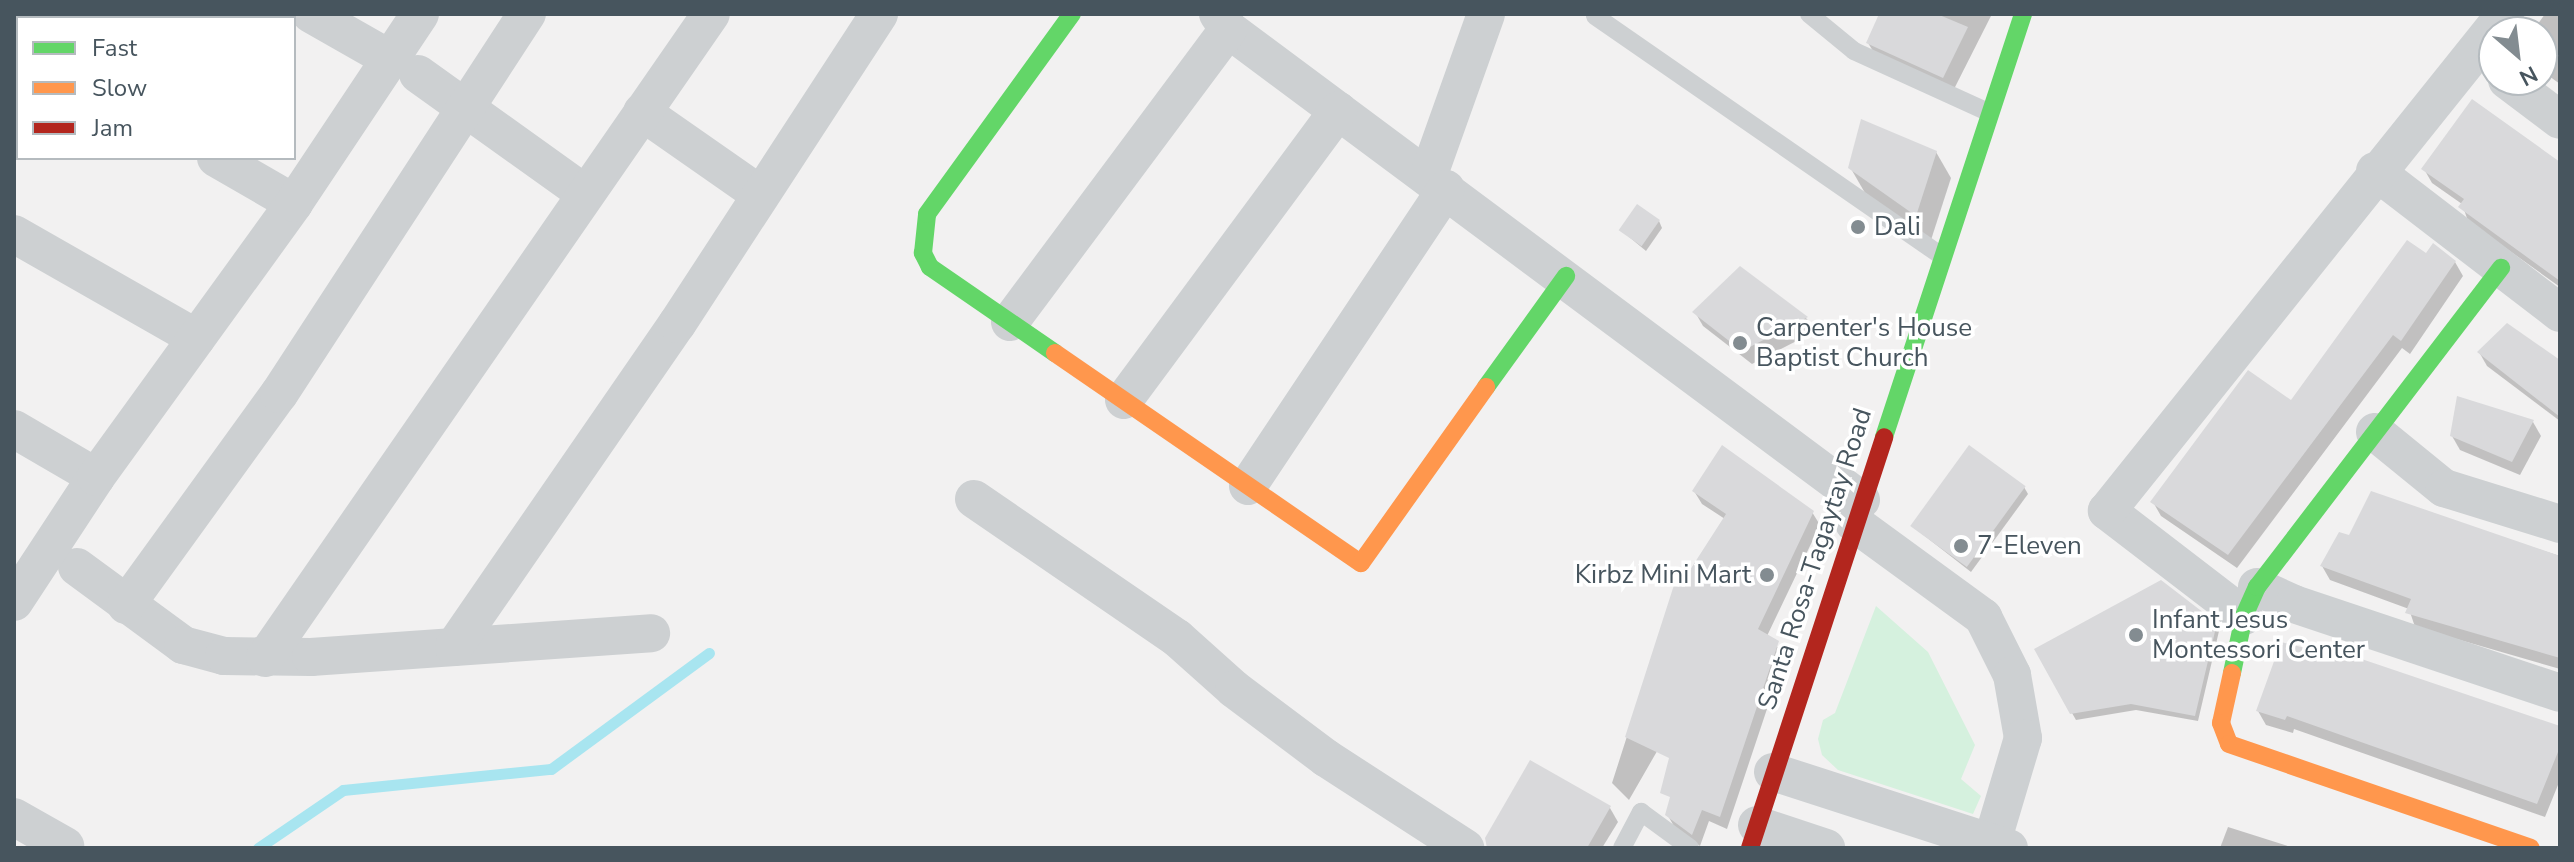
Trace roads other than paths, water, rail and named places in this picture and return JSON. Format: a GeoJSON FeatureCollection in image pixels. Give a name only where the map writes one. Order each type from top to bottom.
{"type":"FeatureCollection","features":[{"type":"Feature","properties":{"kind":"street"},"geometry":{"type":"LineString","coordinates":[[311,14],[404,67],[583,192]]}},
{"type":"Feature","properties":{"kind":"street"},"geometry":{"type":"LineString","coordinates":[[14,602],[96,477],[294,203],[404,67],[420,14]]}},
{"type":"Feature","properties":{"kind":"street"},"geometry":{"type":"LineString","coordinates":[[126,605],[279,394],[527,14]]}},
{"type":"Feature","properties":{"kind":"street"},"geometry":{"type":"LineString","coordinates":[[265,658],[583,192],[711,14]]}},
{"type":"Feature","properties":{"kind":"street"},"geometry":{"type":"LineString","coordinates":[[454,647],[677,324],[758,193],[879,14]]}},
{"type":"Feature","properties":{"kind":"street"},"geometry":{"type":"LineString","coordinates":[[1072,14],[927,214],[923,253],[930,267],[1361,563],[1566,276]]}},
{"type":"Feature","properties":{"kind":"street","name":"Santa Rosa-Tagaytay Road"},"geometry":{"type":"LineString","coordinates":[[1753,836],[2023,14]]}},
{"type":"Feature","properties":{"kind":"street"},"geometry":{"type":"LineString","coordinates":[[1248,486],[1437,183],[1477,19]]}},
{"type":"Feature","properties":{"kind":"street"},"geometry":{"type":"LineString","coordinates":[[1010,322],[1223,22],[1338,111],[1566,276],[1983,617],[2012,675],[2023,738],[2000,845],[1773,772]]}},
{"type":"Feature","properties":{"kind":"street"},"geometry":{"type":"LineString","coordinates":[[2478,69],[2375,171],[2107,511],[2250,602],[2294,604],[2560,693]]}},
{"type":"Feature","properties":{"kind":"street"},"geometry":{"type":"LineString","coordinates":[[2528,96],[2560,120]]}},
{"type":"Feature","properties":{"kind":"street"},"geometry":{"type":"LineString","coordinates":[[1124,400],[1338,111]]}},
{"type":"Feature","properties":{"kind":"street"},"geometry":{"type":"LineString","coordinates":[[642,112],[758,193]]}},
{"type":"Feature","properties":{"kind":"street"},"geometry":{"type":"LineString","coordinates":[[219,160],[294,203]]}},
{"type":"Feature","properties":{"kind":"street"},"geometry":{"type":"LineString","coordinates":[[2375,171],[2560,313]]}},
{"type":"Feature","properties":{"kind":"street"},"geometry":{"type":"LineString","coordinates":[[14,234],[196,338]]}},
{"type":"Feature","properties":{"kind":"street"},"geometry":{"type":"LineString","coordinates":[[2501,268],[2250,602],[2221,723],[2229,744],[2531,848]]}},
{"type":"Feature","properties":{"kind":"street"},"geometry":{"type":"LineString","coordinates":[[14,429],[96,477]]}},
{"type":"Feature","properties":{"kind":"street"},"geometry":{"type":"LineString","coordinates":[[2375,432],[2444,488],[2560,524]]}},
{"type":"Feature","properties":{"kind":"street"},"geometry":{"type":"LineString","coordinates":[[974,499],[1177,638],[1326,758],[1465,848]]}},
{"type":"Feature","properties":{"kind":"street"},"geometry":{"type":"LineString","coordinates":[[77,567],[126,605],[200,653],[265,658],[651,633]]}},
{"type":"Feature","properties":{"kind":"street"},"geometry":{"type":"LineString","coordinates":[[14,817],[65,846]]}},
{"type":"Feature","properties":{"kind":"street"},"geometry":{"type":"LineString","coordinates":[[1753,836],[1826,848]]}},
{"type":"Feature","properties":{"kind":"lane"},"geometry":{"type":"LineString","coordinates":[[1809,14],[1854,51],[1990,113]]}},
{"type":"Feature","properties":{"kind":"lane"},"geometry":{"type":"LineString","coordinates":[[1595,16],[1941,256]]}},
{"type":"Feature","properties":{"kind":"lane"},"geometry":{"type":"LineString","coordinates":[[1622,848],[1641,812],[1690,848]]}},
{"type":"Feature","properties":{"kind":"waterway"},"geometry":{"type":"LineString","coordinates":[[258,848],[343,790],[551,769],[709,653]]}},
{"type":"Feature","properties":{"kind":"place","name":"Dali"},"geometry":{"type":"Point","coordinates":[1858,227]}},
{"type":"Feature","properties":{"kind":"place","name":"Carpenter's House Baptist Church"},"geometry":{"type":"Point","coordinates":[1740,343]}},
{"type":"Feature","properties":{"kind":"place","name":"7-Eleven"},"geometry":{"type":"Point","coordinates":[1961,546]}},
{"type":"Feature","properties":{"kind":"place","name":"Kirbz Mini Mart"},"geometry":{"type":"Point","coordinates":[1767,575]}},
{"type":"Feature","properties":{"kind":"place","name":"Infant Jesus Montessori Center"},"geometry":{"type":"Point","coordinates":[2136,635]}}]}
